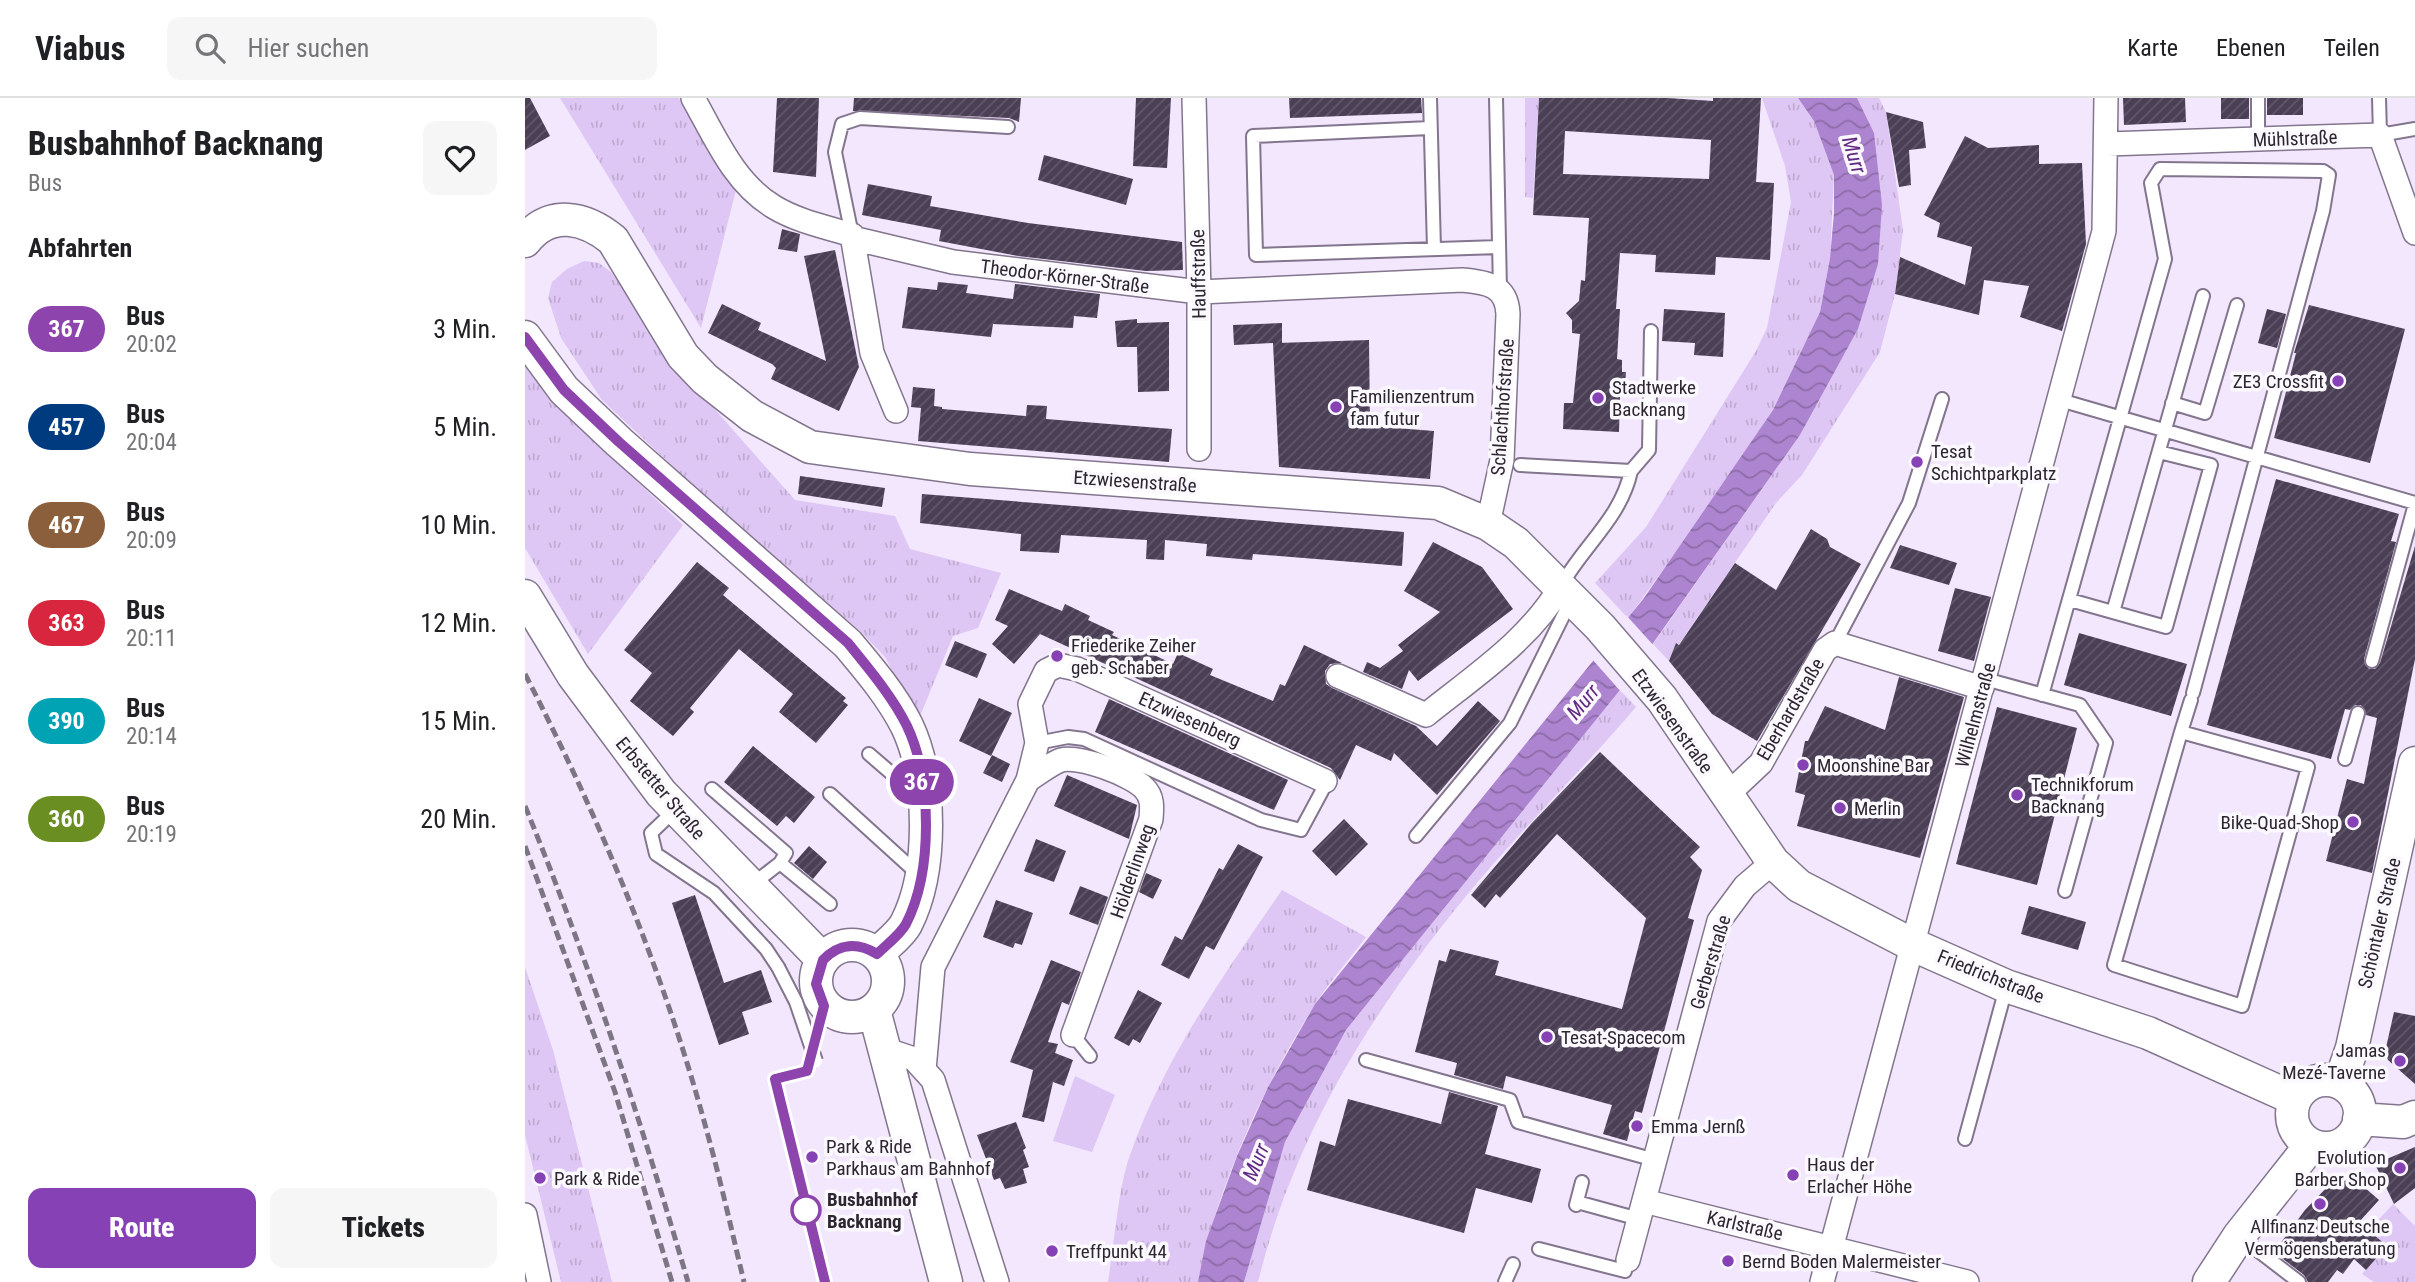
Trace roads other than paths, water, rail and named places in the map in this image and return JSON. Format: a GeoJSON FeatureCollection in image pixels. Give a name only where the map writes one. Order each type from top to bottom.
{"type":"FeatureCollection","features":[{"type":"Feature","properties":{"kind":"street","name":"Theodor-Körner-Straße"},"geometry":{"type":"LineString","coordinates":[[693,98],[718,146],[757,194],[791,215],[852,237],[953,262],[1199,292],[1374,289],[1462,280],[1487,282],[1500,290]]}},
{"type":"Feature","properties":{"kind":"street","name":"Hauffstraße"},"geometry":{"type":"LineString","coordinates":[[1194,98],[1204,383],[1199,449]]}},
{"type":"Feature","properties":{"kind":"street","name":"Wilhelmstraße"},"geometry":{"type":"LineString","coordinates":[[1822,1282],[2104,231],[2107,144],[2105,98]]}},
{"type":"Feature","properties":{"kind":"street"},"geometry":{"type":"LineString","coordinates":[[2380,135],[2415,233]]}},
{"type":"Feature","properties":{"kind":"street","name":"Mühlstraße"},"geometry":{"type":"LineString","coordinates":[[2107,144],[2380,135]]}},
{"type":"Feature","properties":{"kind":"street","name":"Etzwiesenstraße"},"geometry":{"type":"LineString","coordinates":[[528,229],[554,220],[567,219],[580,219],[596,226],[613,240],[683,356],[705,379],[753,416],[810,447],[970,469],[1438,503],[1488,524],[1516,543],[1569,595],[1663,699],[1726,796]]}},
{"type":"Feature","properties":{"kind":"street"},"geometry":{"type":"LineString","coordinates":[[852,237],[872,353],[896,411]]}},
{"type":"Feature","properties":{"kind":"street","name":"Schlachthofstraße"},"geometry":{"type":"LineString","coordinates":[[1488,524],[1502,460],[1508,314],[1506,300],[1500,290]]}},
{"type":"Feature","properties":{"kind":"street"},"geometry":{"type":"LineString","coordinates":[[525,337],[564,390],[610,434],[848,643],[878,681],[907,726],[926,802],[920,876],[905,926],[877,954]]}},
{"type":"Feature","properties":{"kind":"street"},"geometry":{"type":"LineString","coordinates":[[1338,676],[1426,715],[1515,642],[1550,607],[1569,595]]}},
{"type":"Feature","properties":{"kind":"street","name":"Erbstetter Straße"},"geometry":{"type":"LineString","coordinates":[[525,596],[587,695],[675,810],[823,960]]}},
{"type":"Feature","properties":{"kind":"street","name":"Eberhardstraße"},"geometry":{"type":"LineString","coordinates":[[1726,796],[1761,763],[1825,650],[1835,643],[1983,683]]}},
{"type":"Feature","properties":{"kind":"street","name":"Etzwiesenberg"},"geometry":{"type":"LineString","coordinates":[[924,1070],[933,967],[1028,779],[1037,743],[1030,704],[1045,671],[1058,665],[1077,669],[1324,786]]}},
{"type":"Feature","properties":{"kind":"street","name":"Hölderlinweg"},"geometry":{"type":"LineString","coordinates":[[1028,779],[1062,760],[1077,759],[1135,781],[1144,788],[1152,801],[1151,819],[1073,1035]]}},
{"type":"Feature","properties":{"kind":"street","name":"Schöntaler Straße"},"geometry":{"type":"LineString","coordinates":[[2340,1083],[2352,1048],[2407,830],[2415,763]]}},
{"type":"Feature","properties":{"kind":"street","name":"Friedrichstraße"},"geometry":{"type":"LineString","coordinates":[[1726,796],[1773,862],[1799,886],[1911,944],[2006,986],[2148,1033],[2295,1099]]}},
{"type":"Feature","properties":{"kind":"street","name":"Gerberstraße"},"geometry":{"type":"LineString","coordinates":[[1625,1271],[1719,920],[1745,886],[1773,862]]}},
{"type":"Feature","properties":{"kind":"street"},"geometry":{"type":"LineString","coordinates":[[844,946],[861,946],[877,954],[888,976],[887,989],[874,1010],[852,1017],[824,1006],[816,984],[823,960],[844,946]]}},
{"type":"Feature","properties":{"kind":"street"},"geometry":{"type":"LineString","coordinates":[[874,1010],[946,1282]]}},
{"type":"Feature","properties":{"kind":"street"},"geometry":{"type":"LineString","coordinates":[[884,1049],[914,1059],[933,1080],[997,1282]]}},
{"type":"Feature","properties":{"kind":"street"},"geometry":{"type":"LineString","coordinates":[[2328,1080],[2340,1083],[2349,1089],[2357,1100],[2359,1119],[2356,1129],[2342,1144],[2332,1147],[2311,1145],[2299,1135],[2293,1123],[2295,1099],[2311,1083],[2328,1080]]}},
{"type":"Feature","properties":{"kind":"street"},"geometry":{"type":"LineString","coordinates":[[2359,1119],[2403,1122],[2415,1117]]}},
{"type":"Feature","properties":{"kind":"street"},"geometry":{"type":"LineString","coordinates":[[2209,1282],[2239,1236],[2311,1145]]}},
{"type":"Feature","properties":{"kind":"street","name":"Karlstraße"},"geometry":{"type":"LineString","coordinates":[[1642,1210],[1832,1246],[1968,1282]]}},
{"type":"Feature","properties":{"kind":"street"},"geometry":{"type":"LineString","coordinates":[[525,1215],[539,1282]]}},
{"type":"Feature","properties":{"kind":"lane"},"geometry":{"type":"LineString","coordinates":[[1430,98],[1434,250]]}},
{"type":"Feature","properties":{"kind":"lane"},"geometry":{"type":"LineString","coordinates":[[1496,98],[1500,290]]}},
{"type":"Feature","properties":{"kind":"lane"},"geometry":{"type":"LineString","coordinates":[[2258,98],[2258,139]]}},
{"type":"Feature","properties":{"kind":"lane"},"geometry":{"type":"LineString","coordinates":[[2379,98],[2380,135],[2415,129]]}},
{"type":"Feature","properties":{"kind":"lane"},"geometry":{"type":"LineString","coordinates":[[852,237],[835,152],[842,124],[860,118],[1008,127]]}},
{"type":"Feature","properties":{"kind":"lane"},"geometry":{"type":"LineString","coordinates":[[1430,128],[1253,136],[1256,255],[1499,247]]}},
{"type":"Feature","properties":{"kind":"lane"},"geometry":{"type":"LineString","coordinates":[[2042,695],[2165,259],[2151,183],[2160,169],[2323,172],[2329,176],[2323,211],[2192,696],[2181,732],[2114,965],[2242,1006],[2308,767],[2181,732]]}},
{"type":"Feature","properties":{"kind":"lane"},"geometry":{"type":"LineString","coordinates":[[2113,612],[2203,296]]}},
{"type":"Feature","properties":{"kind":"lane"},"geometry":{"type":"LineString","coordinates":[[2172,403],[2206,413],[2237,305]]}},
{"type":"Feature","properties":{"kind":"lane"},"geometry":{"type":"LineString","coordinates":[[1416,836],[1510,723],[1569,595],[1573,564],[1611,520],[1631,471],[1649,450],[1651,331]]}},
{"type":"Feature","properties":{"kind":"lane"},"geometry":{"type":"LineString","coordinates":[[1835,643],[1909,503],[1943,399]]}},
{"type":"Feature","properties":{"kind":"lane"},"geometry":{"type":"LineString","coordinates":[[2060,400],[2415,503],[2372,661]]}},
{"type":"Feature","properties":{"kind":"lane"},"geometry":{"type":"LineString","coordinates":[[2070,600],[2166,627],[2211,465],[2159,452]]}},
{"type":"Feature","properties":{"kind":"lane"},"geometry":{"type":"LineString","coordinates":[[1520,465],[1631,471]]}},
{"type":"Feature","properties":{"kind":"lane"},"geometry":{"type":"LineString","coordinates":[[1983,683],[2080,705],[2106,743],[2065,891]]}},
{"type":"Feature","properties":{"kind":"lane"},"geometry":{"type":"LineString","coordinates":[[2345,759],[2358,713]]}},
{"type":"Feature","properties":{"kind":"lane","name":"Etzwiesenberg"},"geometry":{"type":"LineString","coordinates":[[1037,743],[1068,737],[1084,739],[1261,820],[1301,830],[1324,786]]}},
{"type":"Feature","properties":{"kind":"lane"},"geometry":{"type":"LineString","coordinates":[[869,754],[905,788],[926,802]]}},
{"type":"Feature","properties":{"kind":"lane"},"geometry":{"type":"LineString","coordinates":[[712,789],[740,819],[786,853],[780,863],[751,886]]}},
{"type":"Feature","properties":{"kind":"lane"},"geometry":{"type":"LineString","coordinates":[[830,794],[920,876]]}},
{"type":"Feature","properties":{"kind":"lane"},"geometry":{"type":"LineString","coordinates":[[675,810],[651,833],[656,854],[714,893],[766,948],[796,1002],[817,1061]]}},
{"type":"Feature","properties":{"kind":"lane"},"geometry":{"type":"LineString","coordinates":[[780,863],[830,904]]}},
{"type":"Feature","properties":{"kind":"lane"},"geometry":{"type":"LineString","coordinates":[[1965,1139],[2006,986]]}},
{"type":"Feature","properties":{"kind":"lane"},"geometry":{"type":"LineString","coordinates":[[1073,1035],[1090,1056]]}},
{"type":"Feature","properties":{"kind":"lane"},"geometry":{"type":"LineString","coordinates":[[1366,1060],[1416,1080],[1510,1100],[1518,1122],[1655,1160]]}},
{"type":"Feature","properties":{"kind":"lane"},"geometry":{"type":"LineString","coordinates":[[1582,1182],[1577,1203],[1642,1210]]}},
{"type":"Feature","properties":{"kind":"lane"},"geometry":{"type":"LineString","coordinates":[[2239,1236],[2299,1282]]}},
{"type":"Feature","properties":{"kind":"lane"},"geometry":{"type":"LineString","coordinates":[[1539,1249],[1625,1271]]}},
{"type":"Feature","properties":{"kind":"lane"},"geometry":{"type":"LineString","coordinates":[[1505,1282],[1513,1264]]}},
{"type":"Feature","properties":{"kind":"water","name":"Murr"},"geometry":{"type":"Polygon","coordinates":[[[1798,98],[1857,98],[1874,133],[1882,205],[1878,264],[1858,329],[1800,435],[1620,690],[1346,1030],[1285,1142],[1244,1282],[1198,1282],[1206,1241],[1237,1156],[1268,1087],[1315,1004],[1644,598],[1773,410],[1820,312],[1830,258],[1834,213],[1834,175],[1814,121],[1798,98]]]}},
{"type":"Feature","properties":{"kind":"railway"},"geometry":{"type":"LineString","coordinates":[[525,674],[579,785],[651,956],[690,1073],[744,1282]]}},
{"type":"Feature","properties":{"kind":"railway"},"geometry":{"type":"LineString","coordinates":[[525,806],[613,1042],[688,1282]]}},
{"type":"Feature","properties":{"kind":"railway"},"geometry":{"type":"LineString","coordinates":[[525,846],[615,1092],[672,1282]]}},
{"type":"Feature","properties":{"kind":"place","name":"ZE3 Crossfit"},"geometry":{"type":"Point","coordinates":[2338,381]}},
{"type":"Feature","properties":{"kind":"place","name":"Stadtwerke Backnang"},"geometry":{"type":"Point","coordinates":[1598,398]}},
{"type":"Feature","properties":{"kind":"place","name":"Familienzentrum fam futur"},"geometry":{"type":"Point","coordinates":[1336,407]}},
{"type":"Feature","properties":{"kind":"place","name":"Tesat Schichtparkplatz"},"geometry":{"type":"Point","coordinates":[1917,462]}},
{"type":"Feature","properties":{"kind":"place","name":"Friederike Zeiher geb. Schaber"},"geometry":{"type":"Point","coordinates":[1057,656]}},
{"type":"Feature","properties":{"kind":"place","name":"Moonshine Bar"},"geometry":{"type":"Point","coordinates":[1803,765]}},
{"type":"Feature","properties":{"kind":"place","name":"Technikforum Backnang"},"geometry":{"type":"Point","coordinates":[2017,795]}},
{"type":"Feature","properties":{"kind":"place","name":"Merlin"},"geometry":{"type":"Point","coordinates":[1840,808]}},
{"type":"Feature","properties":{"kind":"place","name":"Bike-Quad-Shop"},"geometry":{"type":"Point","coordinates":[2353,822]}},
{"type":"Feature","properties":{"kind":"place","name":"Tesat-Spacecom"},"geometry":{"type":"Point","coordinates":[1547,1037]}},
{"type":"Feature","properties":{"kind":"place","name":"Jamas Mezé-Taverne"},"geometry":{"type":"Point","coordinates":[2400,1061]}},
{"type":"Feature","properties":{"kind":"place","name":"Emma Jernß"},"geometry":{"type":"Point","coordinates":[1637,1126]}},
{"type":"Feature","properties":{"kind":"place","name":"Park & Ride Parkhaus am Bahnhof"},"geometry":{"type":"Point","coordinates":[812,1157]}},
{"type":"Feature","properties":{"kind":"place","name":"Evolution Barber Shop"},"geometry":{"type":"Point","coordinates":[2400,1168]}},
{"type":"Feature","properties":{"kind":"place","name":"Haus der Erlacher Höhe"},"geometry":{"type":"Point","coordinates":[1793,1175]}},
{"type":"Feature","properties":{"kind":"place","name":"Park & Ride"},"geometry":{"type":"Point","coordinates":[540,1178]}},
{"type":"Feature","properties":{"kind":"place","name":"Allfinanz Deutsche Vermögensberatung"},"geometry":{"type":"Point","coordinates":[2320,1204]}},
{"type":"Feature","properties":{"kind":"place","name":"Busbahnhof Backnang"},"geometry":{"type":"Point","coordinates":[806,1210]}},
{"type":"Feature","properties":{"kind":"place","name":"Treffpunkt 44"},"geometry":{"type":"Point","coordinates":[1052,1251]}},
{"type":"Feature","properties":{"kind":"place","name":"Bernd Boden Malermeister"},"geometry":{"type":"Point","coordinates":[1728,1261]}}]}
